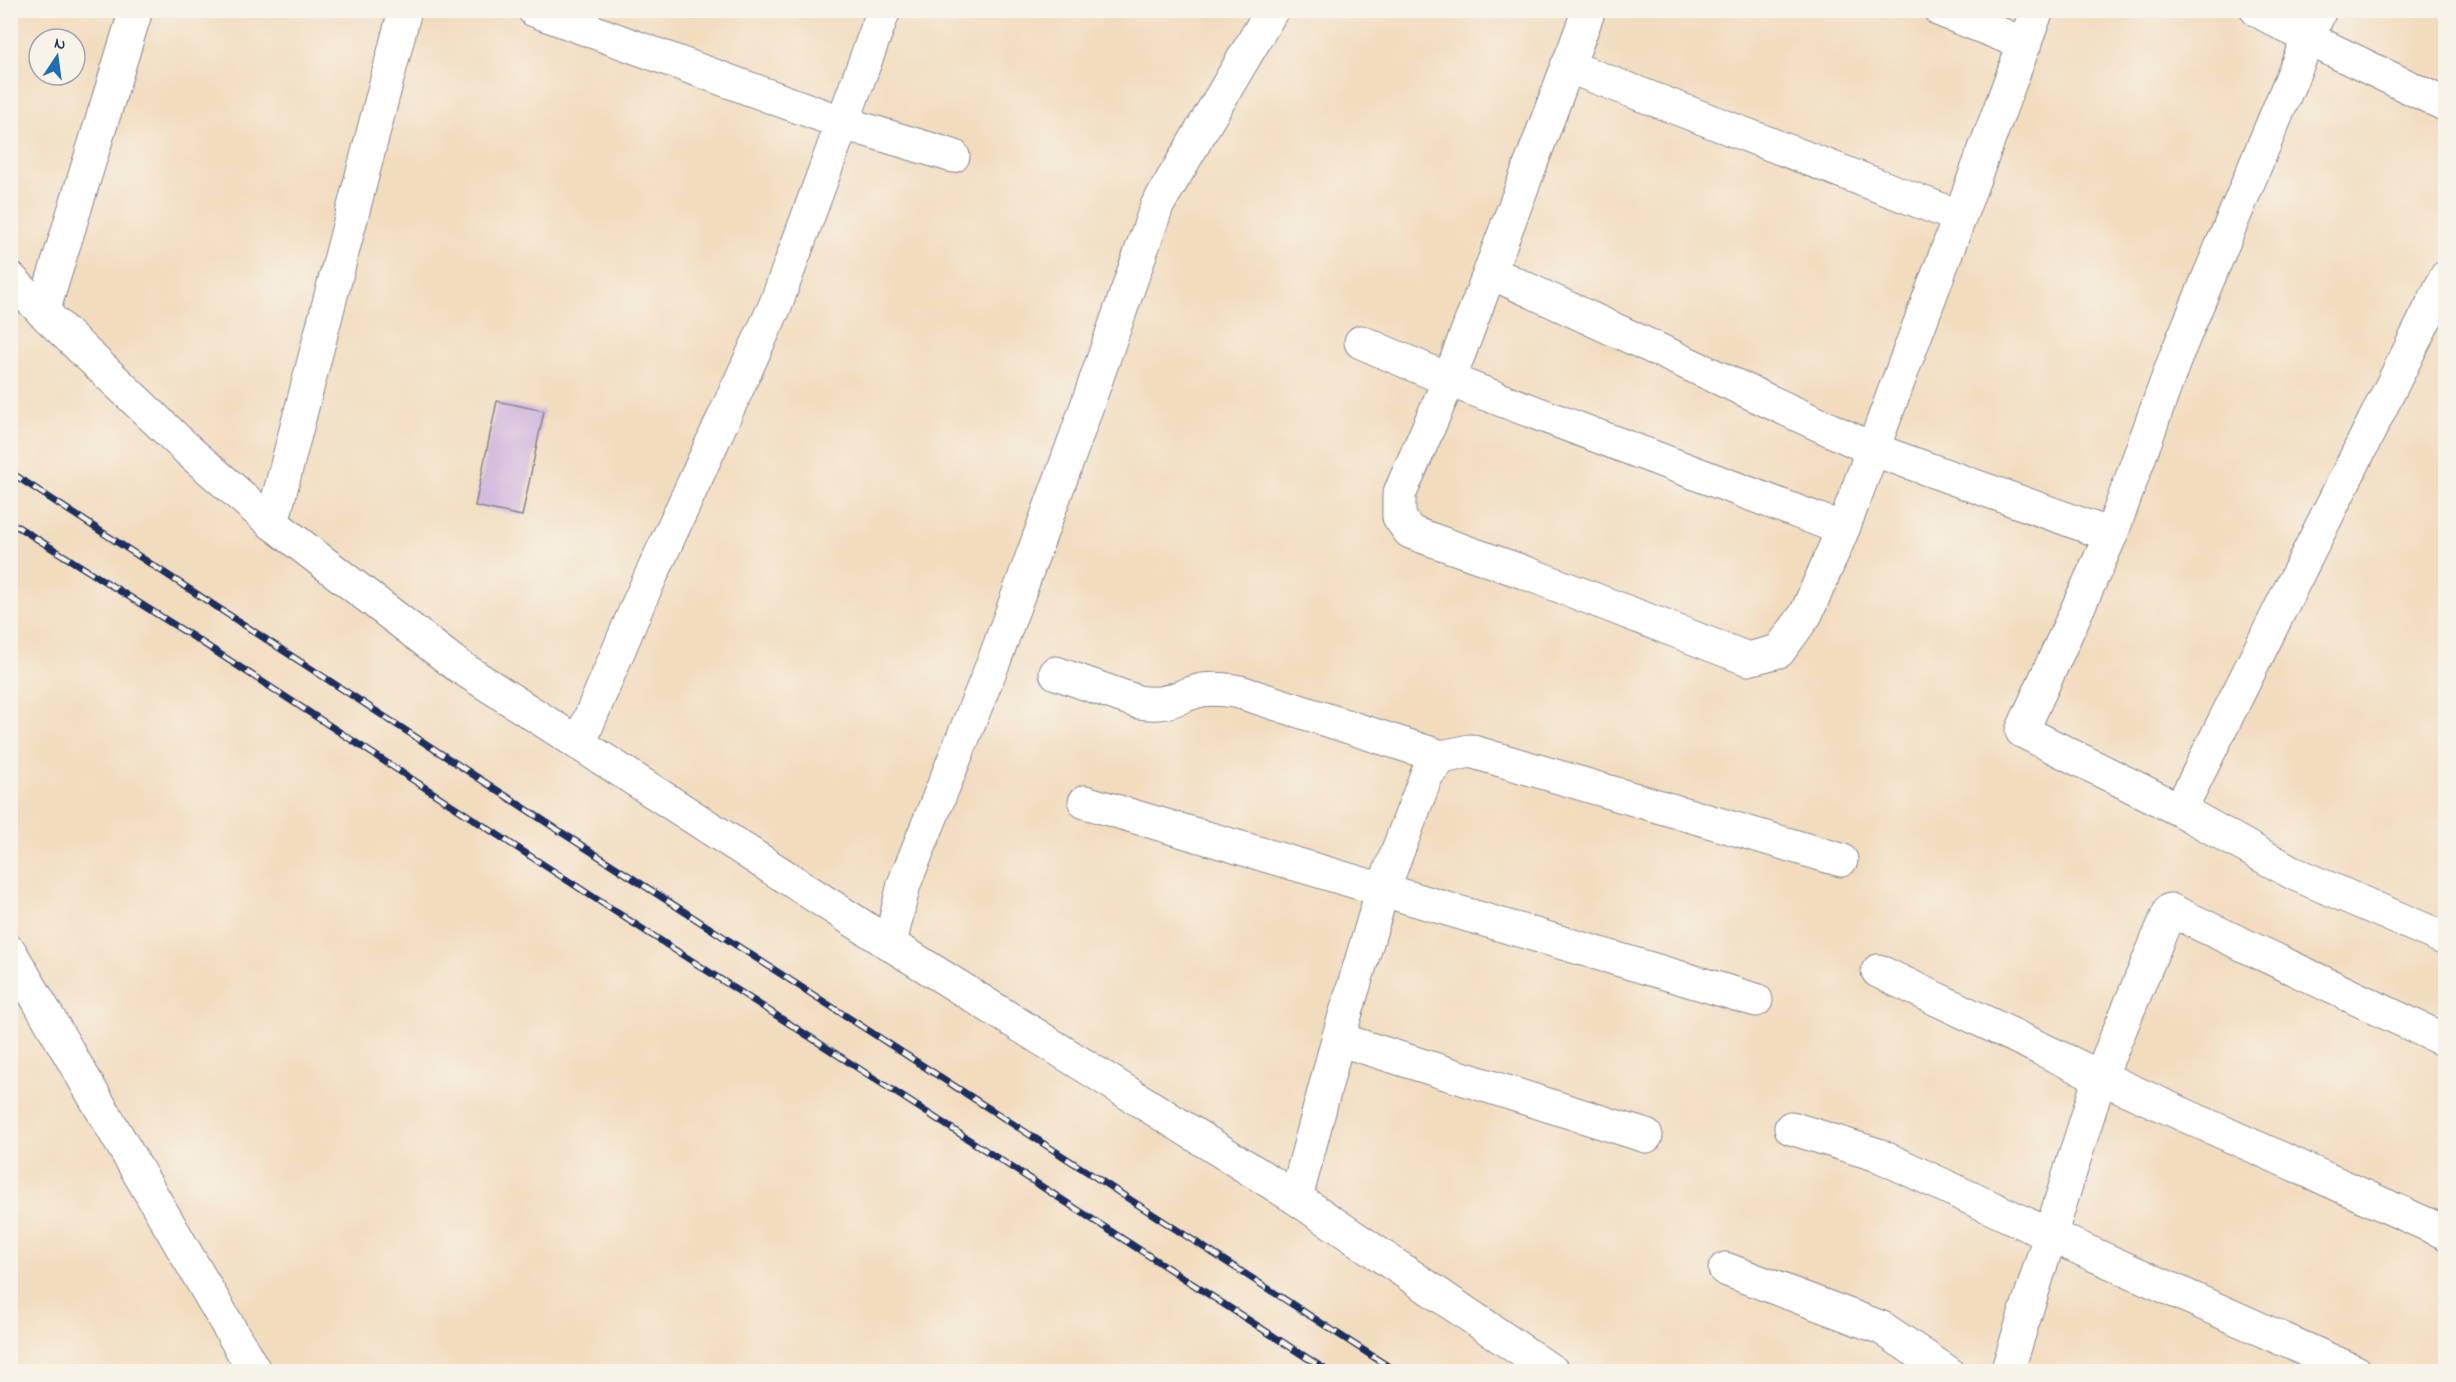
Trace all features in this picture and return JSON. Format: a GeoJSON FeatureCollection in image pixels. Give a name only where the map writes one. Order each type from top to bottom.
{"type":"FeatureCollection","features":[{"type":"Feature","properties":{"kind":"street"},"geometry":{"type":"LineString","coordinates":[[43,312],[136,10]]}},
{"type":"Feature","properties":{"kind":"street"},"geometry":{"type":"LineString","coordinates":[[272,522],[405,10]]}},
{"type":"Feature","properties":{"kind":"street"},"geometry":{"type":"LineString","coordinates":[[534,10],[843,123],[953,156]]}},
{"type":"Feature","properties":{"kind":"street"},"geometry":{"type":"LineString","coordinates":[[579,744],[639,602],[775,306],[884,10]]}},
{"type":"Feature","properties":{"kind":"street"},"geometry":{"type":"LineString","coordinates":[[890,944],[904,884],[994,661],[1157,206],[1272,10]]}},
{"type":"Feature","properties":{"kind":"street"},"geometry":{"type":"LineString","coordinates":[[1588,10],[1449,380],[1399,495],[1399,517],[1410,532],[1526,573],[1748,659],[1779,651],[1806,614],[1843,530],[2037,10]]}},
{"type":"Feature","properties":{"kind":"street"},"geometry":{"type":"LineString","coordinates":[[1940,10],[2025,44]]}},
{"type":"Feature","properties":{"kind":"street"},"geometry":{"type":"LineString","coordinates":[[2258,10],[2315,25],[2445,105]]}},
{"type":"Feature","properties":{"kind":"street"},"geometry":{"type":"LineString","coordinates":[[2315,25],[2176,356],[2111,535],[2022,731],[2180,810],[2295,874],[2445,939]]}},
{"type":"Feature","properties":{"kind":"street"},"geometry":{"type":"LineString","coordinates":[[1567,66],[1960,217]]}},
{"type":"Feature","properties":{"kind":"street"},"geometry":{"type":"LineString","coordinates":[[1490,272],[1872,450],[2111,535]]}},
{"type":"Feature","properties":{"kind":"street"},"geometry":{"type":"LineString","coordinates":[[2180,810],[2445,277]]}},
{"type":"Feature","properties":{"kind":"street"},"geometry":{"type":"LineString","coordinates":[[10,278],[190,452],[272,522],[457,665],[890,944],[1296,1198],[1552,1371]]}},
{"type":"Feature","properties":{"kind":"street"},"geometry":{"type":"LineString","coordinates":[[1361,342],[1449,380],[1843,530]]}},
{"type":"Feature","properties":{"kind":"street"},"geometry":{"type":"LineString","coordinates":[[1056,673],[1138,702],[1150,704],[1165,704],[1201,690],[1219,688],[1240,692],[1442,757],[1470,751],[1841,860]]}},
{"type":"Feature","properties":{"kind":"street"},"geometry":{"type":"LineString","coordinates":[[1296,1198],[1338,1039],[1384,889],[1426,774],[1442,757]]}},
{"type":"Feature","properties":{"kind":"street"},"geometry":{"type":"LineString","coordinates":[[1085,802],[1756,1000]]}},
{"type":"Feature","properties":{"kind":"street"},"geometry":{"type":"LineString","coordinates":[[2007,1371],[2100,1077],[2170,910],[2445,1041]]}},
{"type":"Feature","properties":{"kind":"street"},"geometry":{"type":"LineString","coordinates":[[10,952],[255,1371]]}},
{"type":"Feature","properties":{"kind":"street"},"geometry":{"type":"LineString","coordinates":[[1878,971],[2100,1077],[2445,1233]]}},
{"type":"Feature","properties":{"kind":"street"},"geometry":{"type":"LineString","coordinates":[[1338,1039],[1646,1136]]}},
{"type":"Feature","properties":{"kind":"street"},"geometry":{"type":"LineString","coordinates":[[1791,1128],[1878,1155],[2050,1235],[2356,1371]]}},
{"type":"Feature","properties":{"kind":"street"},"geometry":{"type":"LineString","coordinates":[[1725,1269],[1882,1328],[1947,1371]]}},
{"type":"Feature","properties":{"kind":"building"},"geometry":{"type":"Polygon","coordinates":[[[497,401],[544,411],[522,516],[475,506],[497,401]]]}},
{"type":"Feature","properties":{"kind":"railway"},"geometry":{"type":"LineString","coordinates":[[10,472],[561,832],[1397,1372]]}},
{"type":"Feature","properties":{"kind":"railway"},"geometry":{"type":"LineString","coordinates":[[10,522],[195,638],[1329,1372]]}}]}
